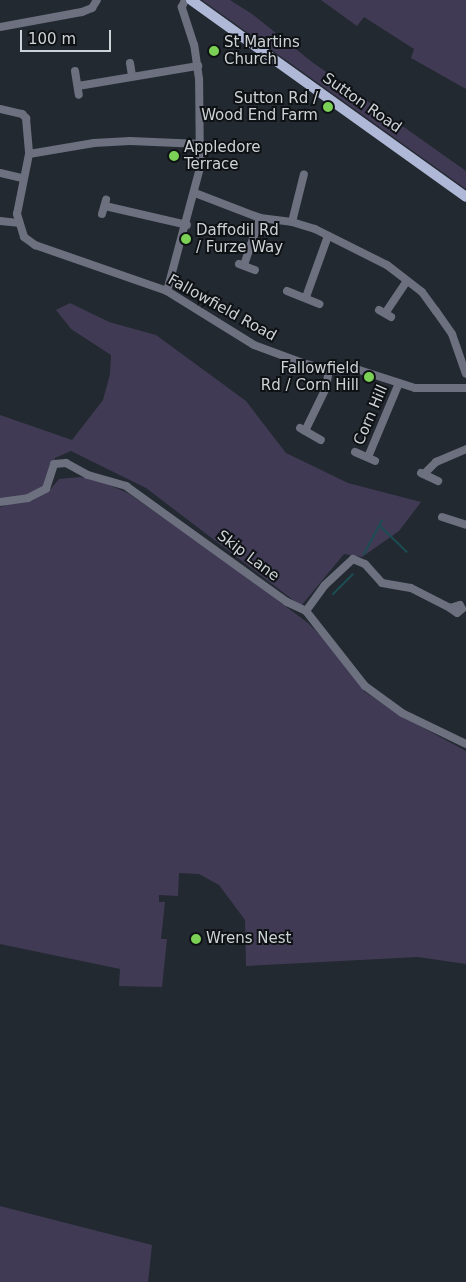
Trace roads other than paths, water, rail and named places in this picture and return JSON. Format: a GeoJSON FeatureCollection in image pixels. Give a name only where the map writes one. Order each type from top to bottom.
{"type":"FeatureCollection","features":[{"type":"Feature","properties":{"kind":"main road","name":"Sutton Road"},"geometry":{"type":"LineString","coordinates":[[191,0],[466,196]]}},
{"type":"Feature","properties":{"kind":"street"},"geometry":{"type":"LineString","coordinates":[[0,27],[82,12],[92,8],[97,0]]}},
{"type":"Feature","properties":{"kind":"street"},"geometry":{"type":"LineString","coordinates":[[167,291],[195,193],[201,144],[198,66],[190,30],[182,7],[186,0]]}},
{"type":"Feature","properties":{"kind":"street"},"geometry":{"type":"LineString","coordinates":[[130,63],[132,76]]}},
{"type":"Feature","properties":{"kind":"street"},"geometry":{"type":"LineString","coordinates":[[78,86],[198,66]]}},
{"type":"Feature","properties":{"kind":"street"},"geometry":{"type":"LineString","coordinates":[[75,71],[79,95]]}},
{"type":"Feature","properties":{"kind":"street"},"geometry":{"type":"LineString","coordinates":[[0,109],[22,114],[26,118],[29,154],[22,178],[18,223],[0,221]]}},
{"type":"Feature","properties":{"kind":"street"},"geometry":{"type":"LineString","coordinates":[[29,154],[94,143],[130,141],[201,144]]}},
{"type":"Feature","properties":{"kind":"street"},"geometry":{"type":"LineString","coordinates":[[292,222],[304,172]]}},
{"type":"Feature","properties":{"kind":"street"},"geometry":{"type":"LineString","coordinates":[[0,173],[22,178]]}},
{"type":"Feature","properties":{"kind":"street"},"geometry":{"type":"LineString","coordinates":[[195,193],[260,218],[292,222],[328,236],[380,261],[422,292],[452,334],[466,374]]}},
{"type":"Feature","properties":{"kind":"street"},"geometry":{"type":"LineString","coordinates":[[102,214],[105,203],[186,225]]}},
{"type":"Feature","properties":{"kind":"street"},"geometry":{"type":"LineString","coordinates":[[254,270],[241,264],[260,218]]}},
{"type":"Feature","properties":{"kind":"street","name":"Fallowfield Road"},"geometry":{"type":"LineString","coordinates":[[18,223],[24,237],[35,245],[167,291],[254,345],[329,370],[356,370],[415,388],[466,388]]}},
{"type":"Feature","properties":{"kind":"street"},"geometry":{"type":"LineString","coordinates":[[306,297],[328,236]]}},
{"type":"Feature","properties":{"kind":"street"},"geometry":{"type":"LineString","coordinates":[[385,313],[407,280]]}},
{"type":"Feature","properties":{"kind":"street"},"geometry":{"type":"LineString","coordinates":[[287,291],[320,304]]}},
{"type":"Feature","properties":{"kind":"street"},"geometry":{"type":"LineString","coordinates":[[321,440],[303,429],[326,388],[329,370]]}},
{"type":"Feature","properties":{"kind":"street","name":"Corn Hill"},"geometry":{"type":"LineString","coordinates":[[368,457],[399,383]]}},
{"type":"Feature","properties":{"kind":"street"},"geometry":{"type":"LineString","coordinates":[[438,481],[422,473],[436,462],[466,450]]}},
{"type":"Feature","properties":{"kind":"street","name":"Corn Hill"},"geometry":{"type":"LineString","coordinates":[[355,452],[376,461]]}},
{"type":"Feature","properties":{"kind":"street","name":"Skip Lane"},"geometry":{"type":"LineString","coordinates":[[0,502],[28,498],[46,489],[54,464],[66,463],[88,475],[126,486],[287,602],[306,611],[365,686],[402,713],[466,744]]}},
{"type":"Feature","properties":{"kind":"street"},"geometry":{"type":"LineString","coordinates":[[442,517],[466,525]]}},
{"type":"Feature","properties":{"kind":"street"},"geometry":{"type":"LineString","coordinates":[[306,611],[325,585],[353,559],[365,564],[382,583],[411,588],[450,608]]}},
{"type":"Feature","properties":{"kind":"waterway"},"geometry":{"type":"LineString","coordinates":[[364,554],[382,520]]}},
{"type":"Feature","properties":{"kind":"waterway"},"geometry":{"type":"LineString","coordinates":[[380,526],[407,552]]}},
{"type":"Feature","properties":{"kind":"waterway"},"geometry":{"type":"LineString","coordinates":[[333,594],[353,574]]}},
{"type":"Feature","properties":{"kind":"place","name":"St Martins Church"},"geometry":{"type":"Point","coordinates":[214,51]}},
{"type":"Feature","properties":{"kind":"place","name":"Sutton Rd / Wood End Farm"},"geometry":{"type":"Point","coordinates":[328,107]}},
{"type":"Feature","properties":{"kind":"place","name":"Appledore Terrace"},"geometry":{"type":"Point","coordinates":[174,156]}},
{"type":"Feature","properties":{"kind":"place","name":"Daffodil Rd / Furze Way"},"geometry":{"type":"Point","coordinates":[186,239]}},
{"type":"Feature","properties":{"kind":"place","name":"Fallowfield Rd / Corn Hill"},"geometry":{"type":"Point","coordinates":[369,377]}},
{"type":"Feature","properties":{"kind":"place","name":"Wrens Nest"},"geometry":{"type":"Point","coordinates":[196,939]}}]}
